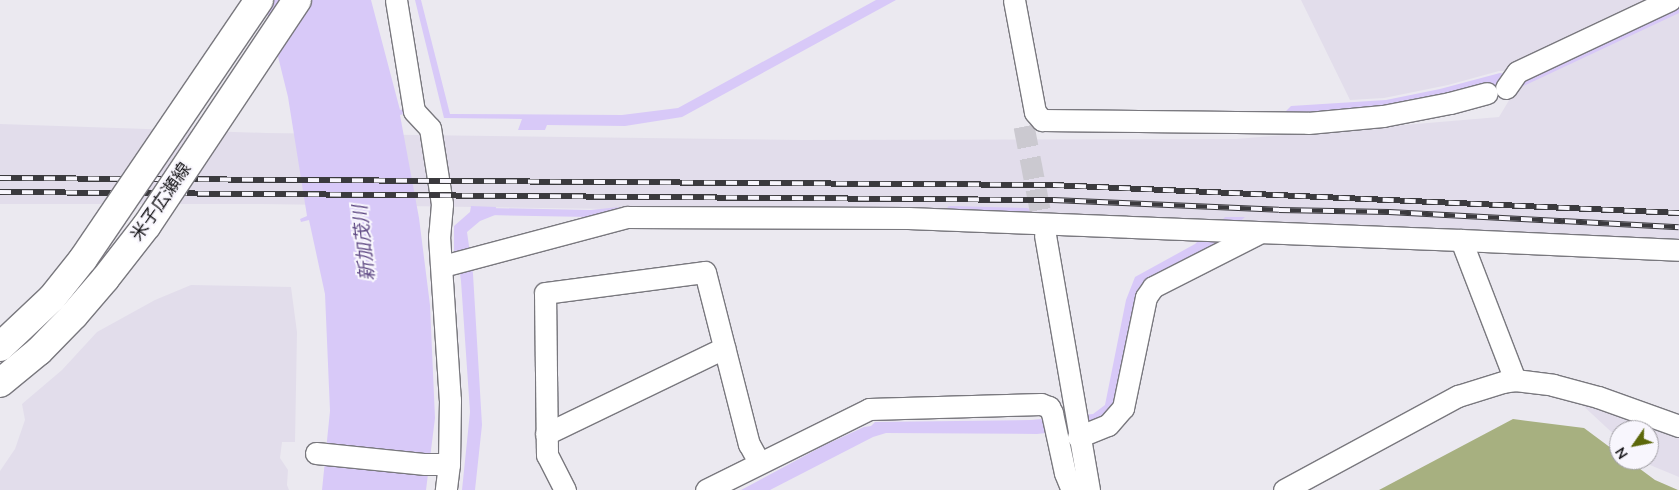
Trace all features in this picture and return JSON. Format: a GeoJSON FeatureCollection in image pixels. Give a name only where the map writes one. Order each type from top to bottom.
{"type":"FeatureCollection","features":[{"type":"Feature","properties":{"kind":"main road","name":"米子広瀬線"},"geometry":{"type":"LineString","coordinates":[[0,347],[52,298],[83,259],[259,0]]}},
{"type":"Feature","properties":{"kind":"main road","name":"米子広瀬線"},"geometry":{"type":"LineString","coordinates":[[0,383],[39,351],[105,279],[147,225],[297,0]]}},
{"type":"Feature","properties":{"kind":"street"},"geometry":{"type":"LineString","coordinates":[[396,0],[414,111],[430,128],[442,204],[439,236],[457,262],[450,400],[449,464],[446,490]]}},
{"type":"Feature","properties":{"kind":"street"},"geometry":{"type":"LineString","coordinates":[[1002,0],[1024,126]]}},
{"type":"Feature","properties":{"kind":"street"},"geometry":{"type":"LineString","coordinates":[[1014,0],[1035,112],[1042,120],[1308,123],[1383,116],[1450,103],[1503,84],[1670,0]]}},
{"type":"Feature","properties":{"kind":"street"},"geometry":{"type":"LineString","coordinates":[[457,262],[627,217],[908,218],[1058,223],[1257,234],[1461,240],[1679,250]]}},
{"type":"Feature","properties":{"kind":"street"},"geometry":{"type":"LineString","coordinates":[[1078,435],[1108,425],[1123,408],[1146,297],[1153,287],[1257,234]]}},
{"type":"Feature","properties":{"kind":"street"},"geometry":{"type":"LineString","coordinates":[[1045,235],[1089,490]]}},
{"type":"Feature","properties":{"kind":"street"},"geometry":{"type":"LineString","coordinates":[[1461,240],[1514,380]]}},
{"type":"Feature","properties":{"kind":"street"},"geometry":{"type":"LineString","coordinates":[[565,490],[547,455],[545,293],[705,272],[749,444],[759,462]]}},
{"type":"Feature","properties":{"kind":"street"},"geometry":{"type":"LineString","coordinates":[[546,434],[724,348]]}},
{"type":"Feature","properties":{"kind":"street"},"geometry":{"type":"LineString","coordinates":[[1284,490],[1458,396],[1514,380],[1553,385],[1598,397],[1679,426]]}},
{"type":"Feature","properties":{"kind":"street"},"geometry":{"type":"LineString","coordinates":[[706,490],[869,409],[1041,404],[1049,407],[1052,413],[1065,474],[1072,490]]}},
{"type":"Feature","properties":{"kind":"street"},"geometry":{"type":"LineString","coordinates":[[316,453],[426,464],[449,464]]}},
{"type":"Feature","properties":{"kind":"shaded area"},"geometry":{"type":"Polygon","coordinates":[[[1301,0],[1656,0],[1507,71],[1499,71],[1448,85],[1384,98],[1350,100],[1301,0]]]}},
{"type":"Feature","properties":{"kind":"shaded area"},"geometry":{"type":"Polygon","coordinates":[[[1679,11],[1679,240],[816,212],[262,204],[0,204],[0,124],[266,133],[802,140],[1236,139],[1499,117],[1517,87],[1679,11]]]}},
{"type":"Feature","properties":{"kind":"shaded area"},"geometry":{"type":"Polygon","coordinates":[[[191,285],[291,287],[297,332],[295,442],[282,442],[280,458],[288,470],[287,485],[289,490],[0,490],[0,471],[15,449],[25,420],[22,404],[62,370],[97,332],[155,300],[191,285]]]}},
{"type":"Feature","properties":{"kind":"shaded area"},"geometry":{"type":"Polygon","coordinates":[[[1579,402],[1637,420],[1609,420],[1609,430],[1579,402]]]}},
{"type":"Feature","properties":{"kind":"shaded area"},"geometry":{"type":"Polygon","coordinates":[[[1659,427],[1679,433],[1679,477],[1659,469],[1659,427]]]}},
{"type":"Feature","properties":{"kind":"green space"},"geometry":{"type":"Polygon","coordinates":[[[1513,419],[1584,428],[1609,447],[1609,470],[1642,470],[1655,480],[1678,490],[1379,490],[1513,419]]]}},
{"type":"Feature","properties":{"kind":"water","name":"新加茂川"},"geometry":{"type":"Polygon","coordinates":[[[264,0],[371,0],[400,110],[406,109],[407,113],[400,115],[419,218],[430,305],[435,418],[426,490],[322,490],[330,411],[325,294],[309,220],[301,222],[300,219],[307,216],[288,97],[264,0]]]}},
{"type":"Feature","properties":{"kind":"water"},"geometry":{"type":"Polygon","coordinates":[[[415,0],[421,0],[450,114],[622,115],[678,108],[876,0],[896,0],[682,117],[625,126],[547,125],[545,130],[518,130],[522,119],[444,118],[415,0]]]}},
{"type":"Feature","properties":{"kind":"water"},"geometry":{"type":"Polygon","coordinates":[[[1679,3],[1679,13],[1519,88],[1498,84],[1447,98],[1293,133],[1272,134],[1281,116],[1291,106],[1386,100],[1440,89],[1500,73],[1521,77],[1679,3]]]}},
{"type":"Feature","properties":{"kind":"water"},"geometry":{"type":"Polygon","coordinates":[[[471,206],[496,207],[495,215],[480,221],[467,232],[473,274],[482,425],[475,490],[462,490],[470,412],[461,281],[459,266],[454,255],[454,226],[470,212],[471,206]]]}},
{"type":"Feature","properties":{"kind":"water"},"geometry":{"type":"Polygon","coordinates":[[[1225,217],[1245,217],[1209,249],[1148,284],[1118,400],[1091,428],[1037,434],[886,433],[873,437],[770,490],[741,490],[823,446],[864,427],[871,426],[875,422],[1031,420],[1093,414],[1105,405],[1126,300],[1135,277],[1195,244],[1202,237],[1206,238],[1225,217]]]}},
{"type":"Feature","properties":{"kind":"waterway"},"geometry":{"type":"LineString","coordinates":[[950,209],[1026,211]]}},
{"type":"Feature","properties":{"kind":"waterway"},"geometry":{"type":"LineString","coordinates":[[488,211],[590,213],[617,210]]}},
{"type":"Feature","properties":{"kind":"tunnel"},"geometry":{"type":"LineString","coordinates":[[1024,126],[1045,235]]}},
{"type":"Feature","properties":{"kind":"railway"},"geometry":{"type":"LineString","coordinates":[[0,178],[1053,185],[1679,213]]}},
{"type":"Feature","properties":{"kind":"railway"},"geometry":{"type":"LineString","coordinates":[[0,192],[1053,200],[1279,210],[1389,212],[1679,227]]}}]}
